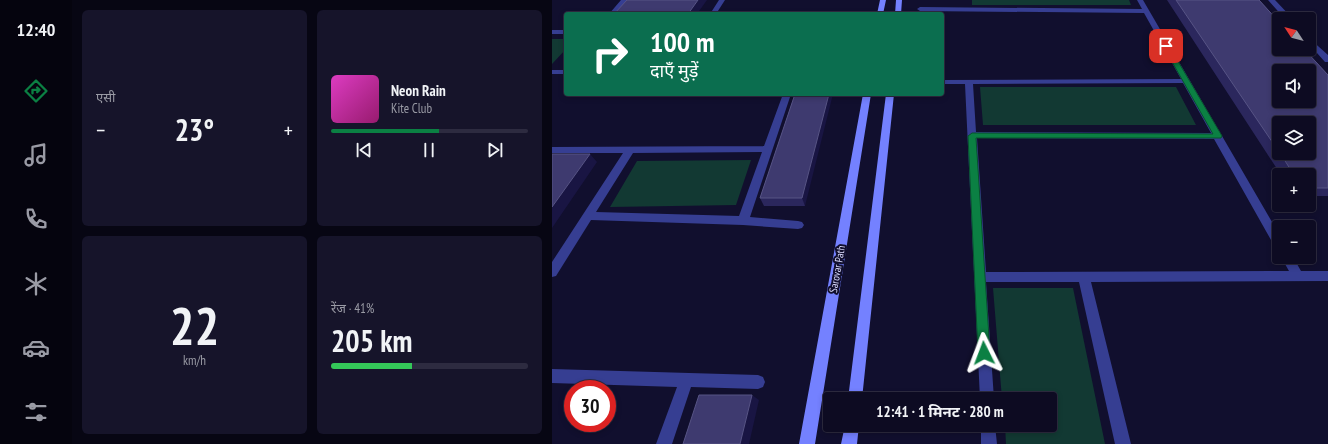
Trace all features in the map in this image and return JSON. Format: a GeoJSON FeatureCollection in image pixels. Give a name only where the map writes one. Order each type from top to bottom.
{"type":"FeatureCollection","features":[{"type":"Feature","properties":{"kind":"main road"},"geometry":{"type":"LineString","coordinates":[[880,12],[883,0]]}},
{"type":"Feature","properties":{"kind":"main road"},"geometry":{"type":"LineString","coordinates":[[898,12],[899,0]]}},
{"type":"Feature","properties":{"kind":"main road","name":"Sarovar Path"},"geometry":{"type":"LineString","coordinates":[[807,444],[867,96]]}},
{"type":"Feature","properties":{"kind":"main road"},"geometry":{"type":"LineString","coordinates":[[856,392],[890,96]]}},
{"type":"Feature","properties":{"kind":"main road"},"geometry":{"type":"LineString","coordinates":[[849,444],[851,432]]}},
{"type":"Feature","properties":{"kind":"street"},"geometry":{"type":"LineString","coordinates":[[614,12],[625,0]]}},
{"type":"Feature","properties":{"kind":"street"},"geometry":{"type":"LineString","coordinates":[[714,12],[722,0]]}},
{"type":"Feature","properties":{"kind":"street"},"geometry":{"type":"LineString","coordinates":[[964,0],[965,9]]}},
{"type":"Feature","properties":{"kind":"street"},"geometry":{"type":"LineString","coordinates":[[1140,0],[1272,232]]}},
{"type":"Feature","properties":{"kind":"street"},"geometry":{"type":"LineString","coordinates":[[1271,0],[1282,12]]}},
{"type":"Feature","properties":{"kind":"street"},"geometry":{"type":"LineString","coordinates":[[920,9],[1146,10]]}},
{"type":"Feature","properties":{"kind":"street"},"geometry":{"type":"LineString","coordinates":[[552,32],[564,32]]}},
{"type":"Feature","properties":{"kind":"street"},"geometry":{"type":"LineString","coordinates":[[1316,47],[1328,60]]}},
{"type":"Feature","properties":{"kind":"street"},"geometry":{"type":"LineString","coordinates":[[944,82],[1186,81]]}},
{"type":"Feature","properties":{"kind":"street"},"geometry":{"type":"LineString","coordinates":[[969,82],[987,392]]}},
{"type":"Feature","properties":{"kind":"street"},"geometry":{"type":"LineString","coordinates":[[744,221],[785,96]]}},
{"type":"Feature","properties":{"kind":"street"},"geometry":{"type":"LineString","coordinates":[[972,136],[1218,136]]}},
{"type":"Feature","properties":{"kind":"street"},"geometry":{"type":"LineString","coordinates":[[552,272],[631,149]]}},
{"type":"Feature","properties":{"kind":"street"},"geometry":{"type":"LineString","coordinates":[[552,150],[768,149]]}},
{"type":"Feature","properties":{"kind":"street"},"geometry":{"type":"LineString","coordinates":[[588,216],[744,221],[798,225]]}},
{"type":"Feature","properties":{"kind":"street"},"geometry":{"type":"LineString","coordinates":[[1291,264],[1298,276]]}},
{"type":"Feature","properties":{"kind":"street"},"geometry":{"type":"LineString","coordinates":[[980,277],[1328,276]]}},
{"type":"Feature","properties":{"kind":"street"},"geometry":{"type":"LineString","coordinates":[[1084,277],[1123,444]]}},
{"type":"Feature","properties":{"kind":"street"},"geometry":{"type":"LineString","coordinates":[[552,376],[758,382]]}},
{"type":"Feature","properties":{"kind":"street"},"geometry":{"type":"LineString","coordinates":[[664,444],[686,380]]}},
{"type":"Feature","properties":{"kind":"street"},"geometry":{"type":"LineString","coordinates":[[988,432],[989,444]]}},
{"type":"Feature","properties":{"kind":"green space"},"geometry":{"type":"Polygon","coordinates":[[[972,0],[1129,0],[1131,5],[972,5],[972,0]]]}},
{"type":"Feature","properties":{"kind":"green space"},"geometry":{"type":"Polygon","coordinates":[[[552,39],[564,39],[564,51],[552,64],[552,39]]]}},
{"type":"Feature","properties":{"kind":"green space"},"geometry":{"type":"Polygon","coordinates":[[[980,87],[1176,87],[1196,125],[983,125],[980,87]]]}},
{"type":"Feature","properties":{"kind":"green space"},"geometry":{"type":"Polygon","coordinates":[[[751,160],[736,205],[610,207],[637,161],[751,160]]]}},
{"type":"Feature","properties":{"kind":"green space"},"geometry":{"type":"Polygon","coordinates":[[[993,288],[1073,288],[1105,444],[1006,444],[1005,432],[1057,432],[1057,392],[1001,392],[993,288]]]}},
{"type":"Feature","properties":{"kind":"building"},"geometry":{"type":"Polygon","coordinates":[[[627,0],[698,0],[689,12],[616,12],[627,0]]]}},
{"type":"Feature","properties":{"kind":"building"},"geometry":{"type":"Polygon","coordinates":[[[1176,0],[1259,0],[1272,14],[1272,56],[1310,56],[1328,75],[1328,188],[1316,188],[1316,168],[1290,168],[1284,160],[1316,160],[1316,116],[1272,116],[1272,142],[1176,0]]]}},
{"type":"Feature","properties":{"kind":"building"},"geometry":{"type":"Polygon","coordinates":[[[794,96],[828,96],[802,198],[760,198],[794,96]]]}},
{"type":"Feature","properties":{"kind":"building"},"geometry":{"type":"Polygon","coordinates":[[[552,154],[590,154],[552,207],[552,154]]]}},
{"type":"Feature","properties":{"kind":"building"},"geometry":{"type":"Polygon","coordinates":[[[699,395],[752,395],[740,444],[683,444],[699,395]]]}},
{"type":"Feature","properties":{"kind":"route"},"geometry":{"type":"LineString","coordinates":[[984,353],[972,136],[1218,136],[1166,46]]}}]}
